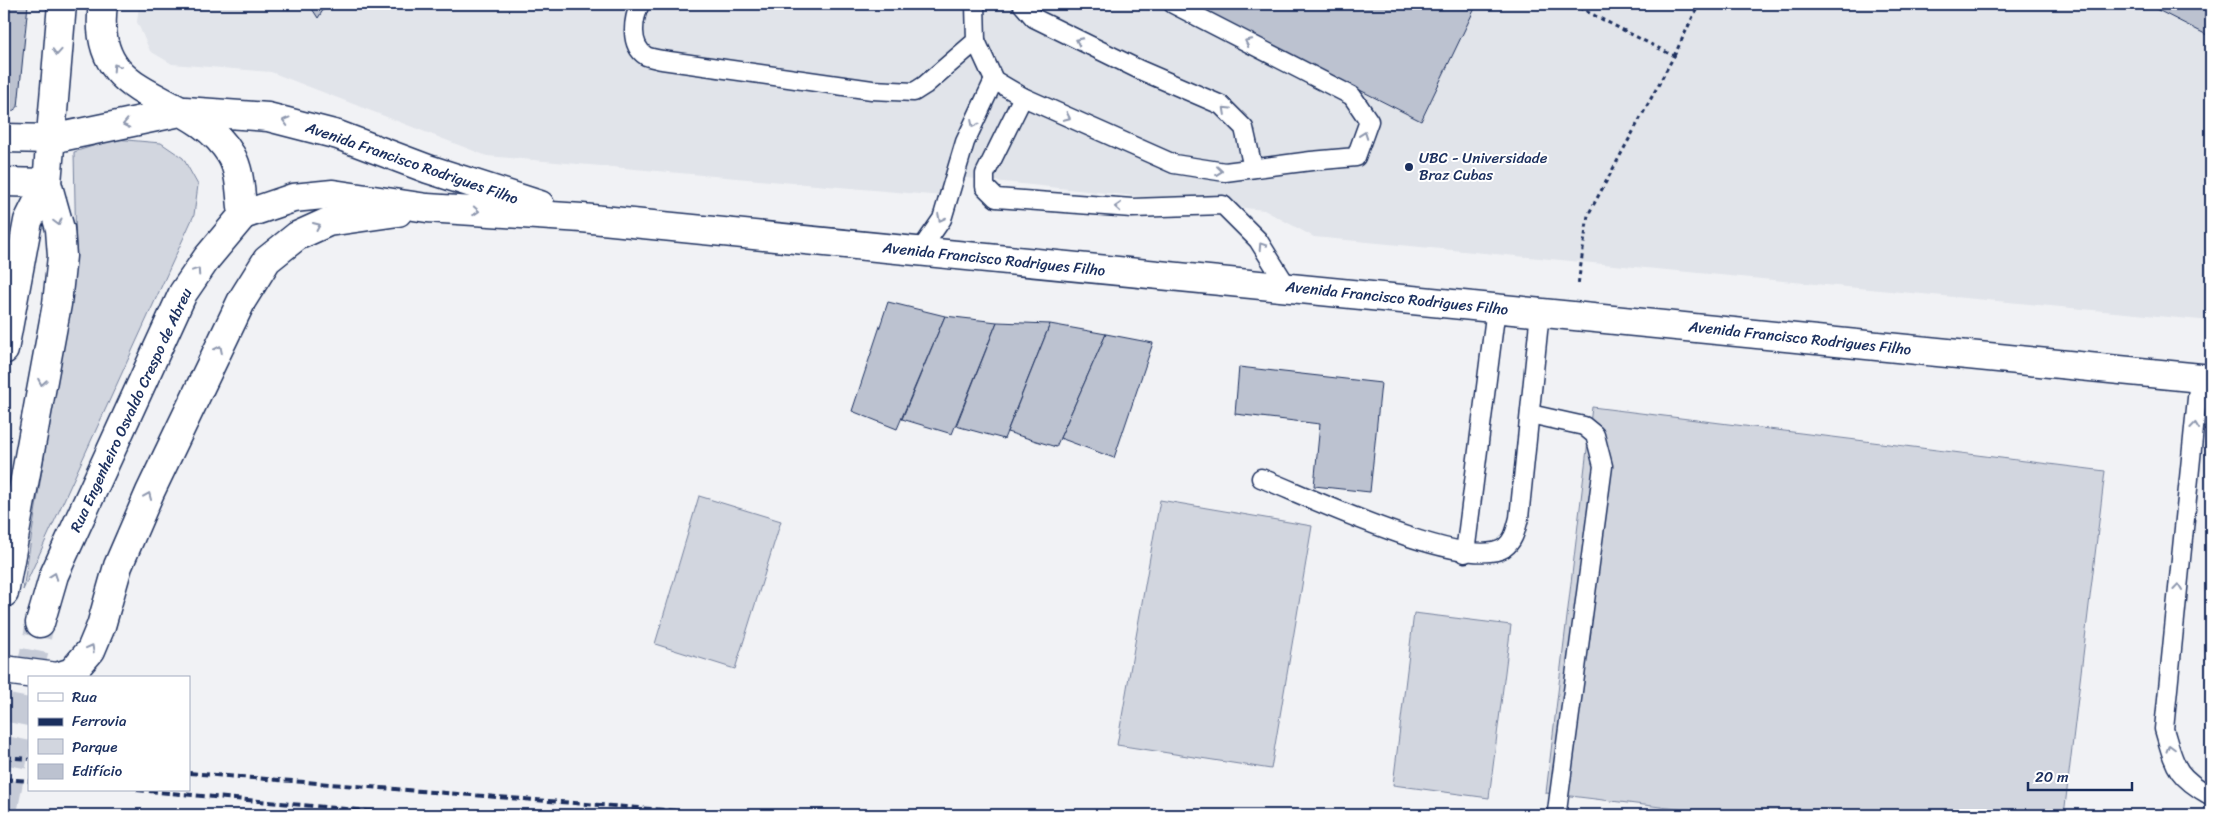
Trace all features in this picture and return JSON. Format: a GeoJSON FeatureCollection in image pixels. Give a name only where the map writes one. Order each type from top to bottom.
{"type":"FeatureCollection","features":[{"type":"Feature","properties":{"kind":"main road"},"geometry":{"type":"LineString","coordinates":[[4,593],[57,304],[61,266],[60,229],[47,183],[62,4]]}},
{"type":"Feature","properties":{"kind":"main road"},"geometry":{"type":"LineString","coordinates":[[103,4],[104,44],[116,70],[136,88],[184,111],[218,138],[232,156],[238,174],[242,214]]}},
{"type":"Feature","properties":{"kind":"main road","name":"Avenida Francisco Rodrigues Filho"},"geometry":{"type":"LineString","coordinates":[[4,138],[51,140],[184,111],[268,117],[338,135],[428,169],[582,218]]}},
{"type":"Feature","properties":{"kind":"main road"},"geometry":{"type":"LineString","coordinates":[[4,182],[47,183]]}},
{"type":"Feature","properties":{"kind":"main road"},"geometry":{"type":"LineString","coordinates":[[4,350],[28,221],[47,183]]}},
{"type":"Feature","properties":{"kind":"main road","name":"Avenida Francisco Rodrigues Filho"},"geometry":{"type":"LineString","coordinates":[[242,214],[293,198],[334,194],[427,208],[582,218],[2205,378]]}},
{"type":"Feature","properties":{"kind":"main road"},"geometry":{"type":"LineString","coordinates":[[60,676],[72,672],[91,650],[101,626],[118,566],[150,492],[242,300],[267,260],[297,236],[328,222],[427,208]]}},
{"type":"Feature","properties":{"kind":"main road","name":"Rua Engenheiro Osvaldo Crespo de Abreu"},"geometry":{"type":"LineString","coordinates":[[40,623],[54,576],[183,293],[206,258],[242,214]]}},
{"type":"Feature","properties":{"kind":"main road"},"geometry":{"type":"LineString","coordinates":[[4,670],[49,676]]}},
{"type":"Feature","properties":{"kind":"lane"},"geometry":{"type":"LineString","coordinates":[[640,4],[635,14],[634,31],[637,46],[646,56],[662,60],[872,90],[914,92],[925,85],[976,41]]}},
{"type":"Feature","properties":{"kind":"lane"},"geometry":{"type":"LineString","coordinates":[[975,4],[976,41],[994,80],[1023,97],[1174,164],[1225,172],[1356,158],[1369,121],[1352,96],[1173,4]]}},
{"type":"Feature","properties":{"kind":"lane"},"geometry":{"type":"LineString","coordinates":[[1022,4],[1034,18],[1140,70],[1221,105],[1244,128],[1253,168]]}},
{"type":"Feature","properties":{"kind":"lane"},"geometry":{"type":"LineString","coordinates":[[920,251],[942,219],[966,142],[994,80]]}},
{"type":"Feature","properties":{"kind":"lane"},"geometry":{"type":"LineString","coordinates":[[1023,97],[985,174],[985,187],[996,198],[1132,208],[1224,205],[1258,240],[1288,288]]}},
{"type":"Feature","properties":{"kind":"lane"},"geometry":{"type":"LineString","coordinates":[[1464,553],[1496,308]]}},
{"type":"Feature","properties":{"kind":"lane"},"geometry":{"type":"LineString","coordinates":[[1261,478],[1420,542],[1464,553],[1487,552],[1503,548],[1514,537],[1519,518],[1540,312]]}},
{"type":"Feature","properties":{"kind":"lane"},"geometry":{"type":"LineString","coordinates":[[2205,378],[2164,729],[2175,768],[2195,787],[2211,796]]}},
{"type":"Feature","properties":{"kind":"lane"},"geometry":{"type":"LineString","coordinates":[[1530,414],[1584,426],[1595,435],[1603,466],[1557,811]]}},
{"type":"Feature","properties":{"kind":"path"},"geometry":{"type":"LineString","coordinates":[[1572,4],[1674,56]]}},
{"type":"Feature","properties":{"kind":"path"},"geometry":{"type":"LineString","coordinates":[[1573,315],[1588,215],[1674,56],[1699,4]]}},
{"type":"Feature","properties":{"kind":"shaded area","name":"UBC - Universidade Braz Cubas"},"geometry":{"type":"Polygon","coordinates":[[[139,4],[2211,4],[2211,321],[1314,237],[1264,210],[957,177],[942,196],[487,156],[271,72],[172,64],[150,51],[137,22],[139,4]]]}},
{"type":"Feature","properties":{"kind":"green space"},"geometry":{"type":"Polygon","coordinates":[[[115,139],[161,143],[183,158],[198,185],[194,215],[23,590],[76,254],[74,152],[115,139]]]}},
{"type":"Feature","properties":{"kind":"green space"},"geometry":{"type":"Polygon","coordinates":[[[1592,407],[2105,471],[2064,815],[1726,815],[1546,793],[1592,407]]]}},
{"type":"Feature","properties":{"kind":"green space"},"geometry":{"type":"Polygon","coordinates":[[[699,496],[781,521],[735,669],[655,644],[699,496]]]}},
{"type":"Feature","properties":{"kind":"green space"},"geometry":{"type":"Polygon","coordinates":[[[1160,500],[1312,526],[1271,769],[1117,745],[1160,500]]]}},
{"type":"Feature","properties":{"kind":"green space"},"geometry":{"type":"Polygon","coordinates":[[[1414,613],[1511,625],[1489,798],[1393,785],[1414,613]]]}},
{"type":"Feature","properties":{"kind":"building"},"geometry":{"type":"Polygon","coordinates":[[[4,4],[28,4],[18,107],[4,117],[4,4]]]}},
{"type":"Feature","properties":{"kind":"building"},"geometry":{"type":"Polygon","coordinates":[[[309,4],[327,4],[318,18],[309,4]]]}},
{"type":"Feature","properties":{"kind":"building"},"geometry":{"type":"Polygon","coordinates":[[[1190,4],[1477,4],[1421,121],[1190,4]]]}},
{"type":"Feature","properties":{"kind":"building"},"geometry":{"type":"Polygon","coordinates":[[[2146,4],[2211,4],[2211,37],[2146,4]]]}},
{"type":"Feature","properties":{"kind":"building"},"geometry":{"type":"Polygon","coordinates":[[[888,302],[945,316],[897,429],[852,411],[888,302]]]}},
{"type":"Feature","properties":{"kind":"building"},"geometry":{"type":"Polygon","coordinates":[[[945,316],[997,322],[952,434],[902,419],[945,316]]]}},
{"type":"Feature","properties":{"kind":"building"},"geometry":{"type":"Polygon","coordinates":[[[997,322],[1050,324],[1004,439],[956,426],[997,322]]]}},
{"type":"Feature","properties":{"kind":"building"},"geometry":{"type":"Polygon","coordinates":[[[1050,324],[1106,334],[1056,447],[1007,432],[1050,324]]]}},
{"type":"Feature","properties":{"kind":"building"},"geometry":{"type":"Polygon","coordinates":[[[1106,334],[1153,343],[1114,458],[1060,438],[1106,334]]]}},
{"type":"Feature","properties":{"kind":"building"},"geometry":{"type":"Polygon","coordinates":[[[1239,367],[1381,383],[1370,492],[1314,486],[1320,424],[1235,414],[1239,367]]]}},
{"type":"Feature","properties":{"kind":"tunnel"},"geometry":{"type":"LineString","coordinates":[[29,676],[40,623]]}},
{"type":"Feature","properties":{"kind":"tunnel"},"geometry":{"type":"LineString","coordinates":[[4,807],[28,683]]}},
{"type":"Feature","properties":{"kind":"railway"},"geometry":{"type":"LineString","coordinates":[[4,757],[28,759]]}},
{"type":"Feature","properties":{"kind":"railway"},"geometry":{"type":"LineString","coordinates":[[190,773],[728,815]]}},
{"type":"Feature","properties":{"kind":"railway"},"geometry":{"type":"LineString","coordinates":[[4,779],[28,781]]}},
{"type":"Feature","properties":{"kind":"railway"},"geometry":{"type":"LineString","coordinates":[[159,792],[412,815]]}},
{"type":"Feature","properties":{"kind":"place","name":"UBC - Universidade Braz Cubas"},"geometry":{"type":"Point","coordinates":[1409,167]}}]}
